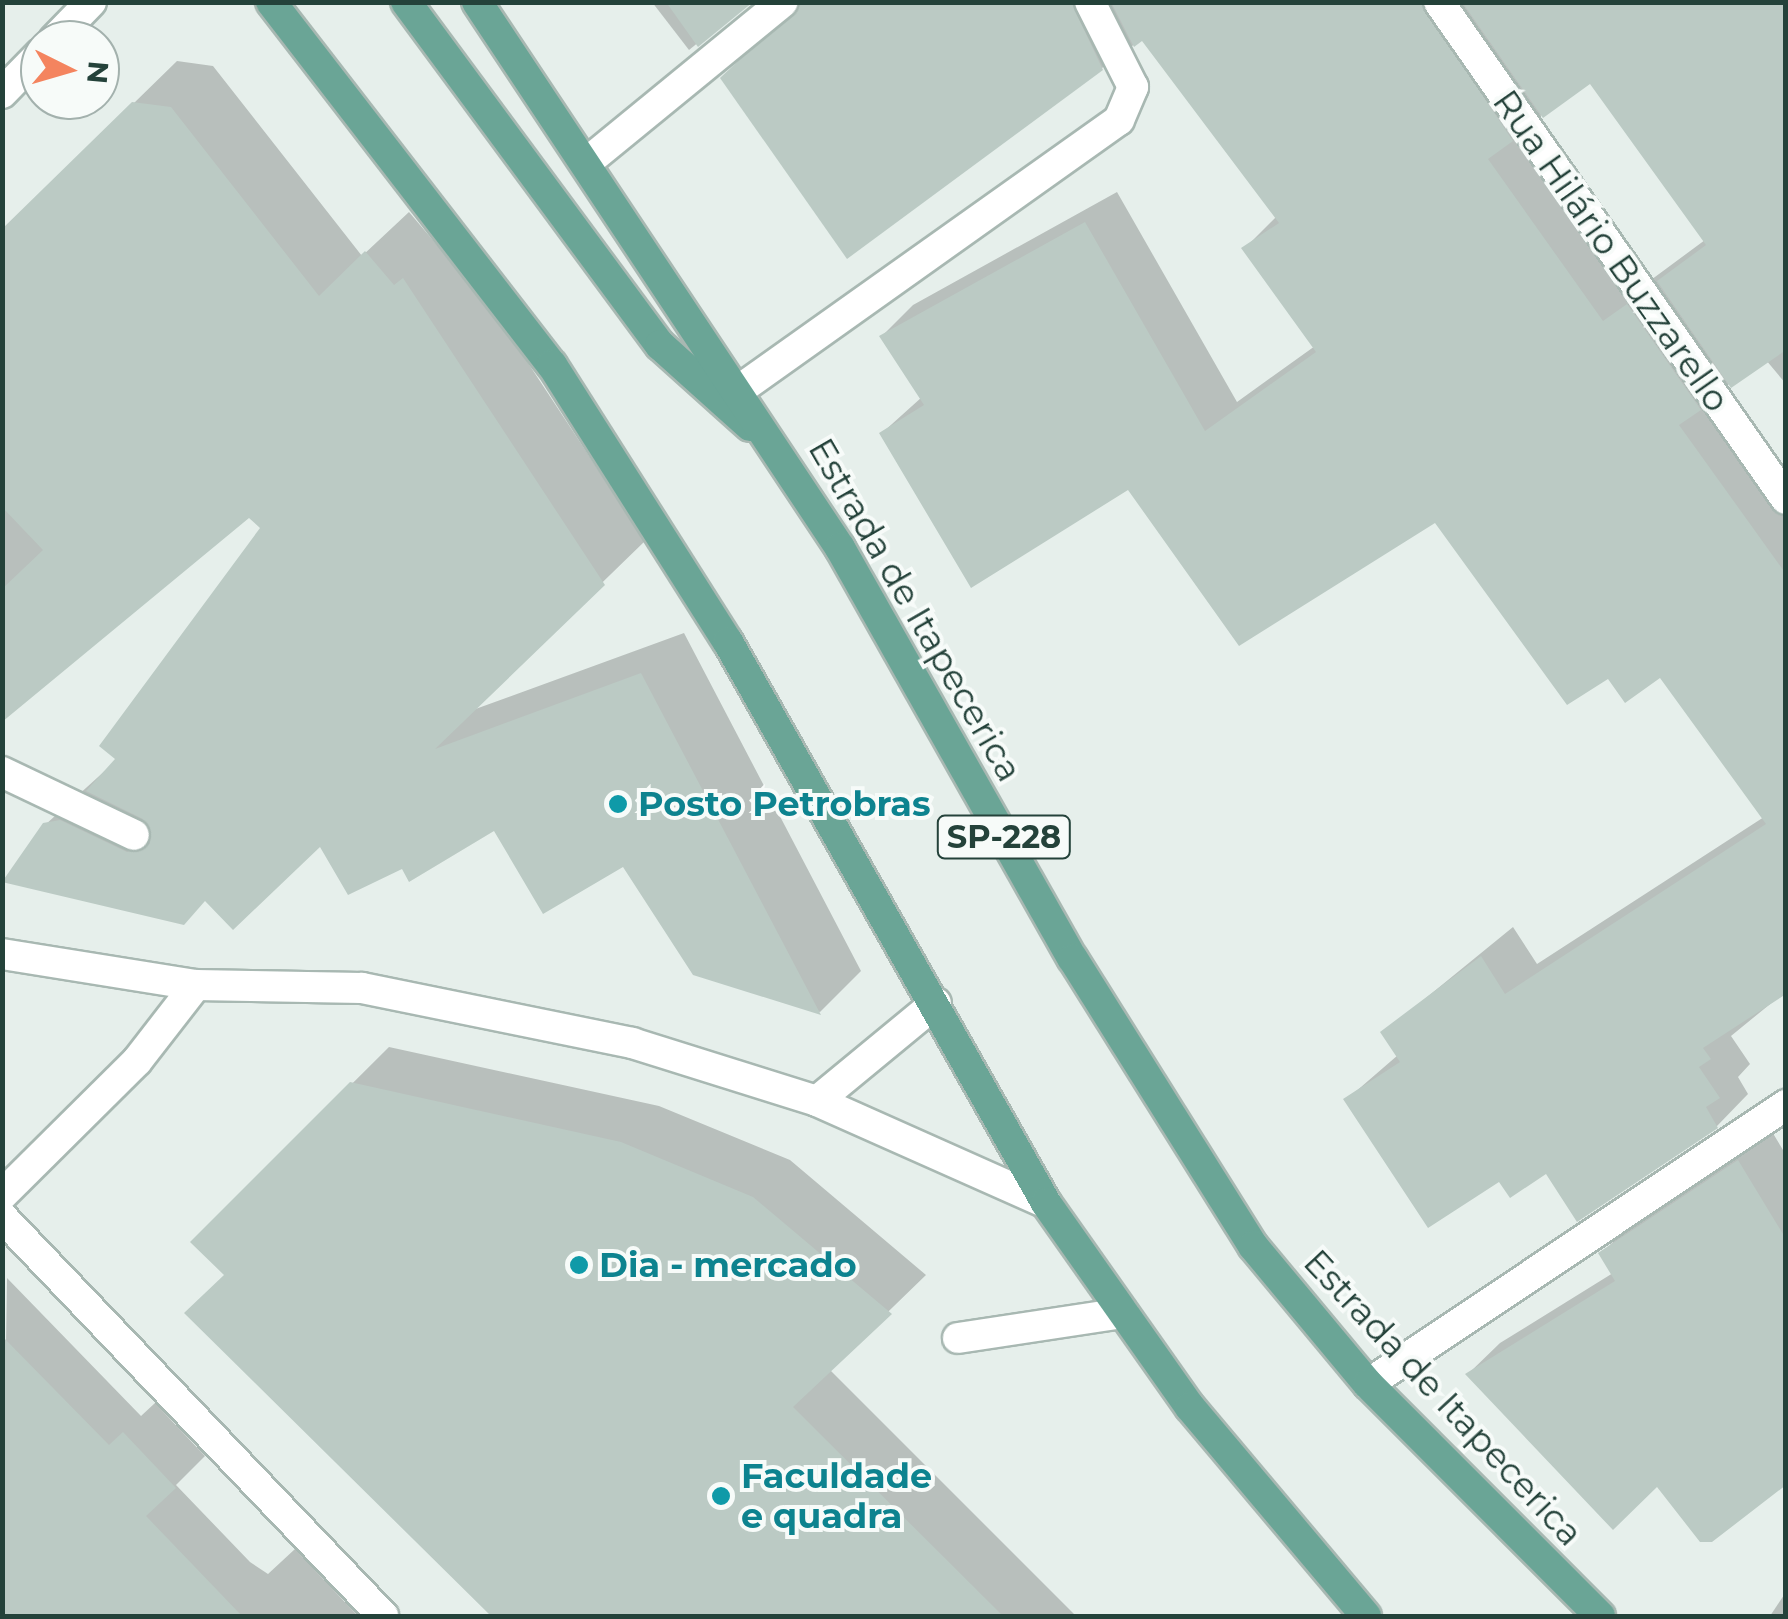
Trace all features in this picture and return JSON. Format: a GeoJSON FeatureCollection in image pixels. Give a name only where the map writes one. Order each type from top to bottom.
{"type":"FeatureCollection","features":[{"type":"Feature","properties":{"kind":"main road"},"geometry":{"type":"LineString","coordinates":[[270,2],[552,365],[728,642],[936,1003],[1046,1204],[1123,1313],[1298,1544],[1366,1616]]}},
{"type":"Feature","properties":{"kind":"main road"},"geometry":{"type":"LineString","coordinates":[[406,2],[660,345],[778,451]]}},
{"type":"Feature","properties":{"kind":"main road","name":"Estrada de Itapecerica"},"geometry":{"type":"LineString","coordinates":[[477,2],[778,451],[1073,959],[1253,1246],[1368,1384],[1600,1616]]}},
{"type":"Feature","properties":{"kind":"street"},"geometry":{"type":"LineString","coordinates":[[74,20],[92,2]]}},
{"type":"Feature","properties":{"kind":"street"},"geometry":{"type":"LineString","coordinates":[[586,162],[783,2]]}},
{"type":"Feature","properties":{"kind":"street"},"geometry":{"type":"LineString","coordinates":[[739,390],[1119,120],[1134,87],[1090,2]]}},
{"type":"Feature","properties":{"kind":"street","name":"Rua Hilário Buzzarello"},"geometry":{"type":"LineString","coordinates":[[1438,2],[1786,499]]}},
{"type":"Feature","properties":{"kind":"street"},"geometry":{"type":"LineString","coordinates":[[2,93],[20,75]]}},
{"type":"Feature","properties":{"kind":"street"},"geometry":{"type":"LineString","coordinates":[[2,772],[134,835]]}},
{"type":"Feature","properties":{"kind":"street"},"geometry":{"type":"LineString","coordinates":[[2,954],[196,986],[362,988],[459,1004],[817,1100],[1046,1204]]}},
{"type":"Feature","properties":{"kind":"street"},"geometry":{"type":"LineString","coordinates":[[2,1194],[137,1061],[196,986]]}},
{"type":"Feature","properties":{"kind":"street"},"geometry":{"type":"LineString","coordinates":[[817,1100],[936,1003]]}},
{"type":"Feature","properties":{"kind":"street"},"geometry":{"type":"LineString","coordinates":[[1368,1384],[1786,1105]]}},
{"type":"Feature","properties":{"kind":"street"},"geometry":{"type":"LineString","coordinates":[[2,1218],[382,1616]]}},
{"type":"Feature","properties":{"kind":"street"},"geometry":{"type":"LineString","coordinates":[[958,1338],[1123,1313]]}},
{"type":"Feature","properties":{"kind":"building"},"geometry":{"type":"Polygon","coordinates":[[[666,2],[753,2],[698,47],[666,2]]]}},
{"type":"Feature","properties":{"kind":"building"},"geometry":{"type":"Polygon","coordinates":[[[801,2],[1071,2],[1103,70],[847,259],[720,78],[801,2]]]}},
{"type":"Feature","properties":{"kind":"building"},"geometry":{"type":"Polygon","coordinates":[[[1111,2],[1420,2],[1513,141],[1488,159],[1603,321],[1627,304],[1701,410],[1679,425],[1786,574],[1786,994],[1703,1048],[1711,1059],[1699,1067],[1720,1098],[1706,1107],[1718,1128],[1577,1222],[1546,1174],[1510,1198],[1499,1182],[1428,1228],[1343,1099],[1400,1062],[1380,1032],[1481,956],[1505,994],[1766,824],[1660,678],[1625,703],[1608,679],[1567,705],[1435,523],[1239,646],[1128,490],[971,588],[879,433],[924,405],[879,336],[1085,222],[1205,431],[1316,352],[1241,248],[1279,223],[1142,41],[1134,47],[1111,2]]]}},
{"type":"Feature","properties":{"kind":"building"},"geometry":{"type":"Polygon","coordinates":[[[1462,2],[1786,2],[1786,350],[1731,388],[1657,281],[1706,245],[1590,84],[1543,118],[1462,2]]]}},
{"type":"Feature","properties":{"kind":"building"},"geometry":{"type":"Polygon","coordinates":[[[132,102],[171,107],[319,296],[365,251],[394,285],[403,278],[605,585],[435,749],[641,673],[821,1015],[693,975],[623,867],[543,914],[494,831],[409,882],[402,869],[348,895],[320,847],[233,930],[205,901],[184,925],[2,882],[43,823],[60,820],[127,852],[150,844],[143,819],[86,791],[115,759],[99,746],[260,528],[249,518],[2,722],[2,589],[43,550],[2,507],[2,229],[114,120],[120,120],[120,114],[132,102]]]}},
{"type":"Feature","properties":{"kind":"building"},"geometry":{"type":"Polygon","coordinates":[[[350,1082],[621,1142],[753,1197],[892,1314],[793,1407],[1003,1616],[491,1616],[184,1313],[224,1275],[190,1242],[350,1082]]]}},
{"type":"Feature","properties":{"kind":"building"},"geometry":{"type":"Polygon","coordinates":[[[1738,1160],[1786,1239],[1786,1485],[1712,1542],[1700,1542],[1657,1487],[1613,1530],[1465,1374],[1615,1281],[1598,1253],[1738,1160]]]}},
{"type":"Feature","properties":{"kind":"building"},"geometry":{"type":"Polygon","coordinates":[[[2,1336],[109,1445],[123,1432],[176,1488],[146,1516],[242,1616],[2,1616],[2,1336]]]}},
{"type":"Feature","properties":{"kind":"place","name":"Posto Petrobras"},"geometry":{"type":"Point","coordinates":[618,804]}},
{"type":"Feature","properties":{"kind":"place","name":"Dia - mercado"},"geometry":{"type":"Point","coordinates":[579,1265]}},
{"type":"Feature","properties":{"kind":"place","name":"Faculdade e quadra"},"geometry":{"type":"Point","coordinates":[721,1496]}}]}
